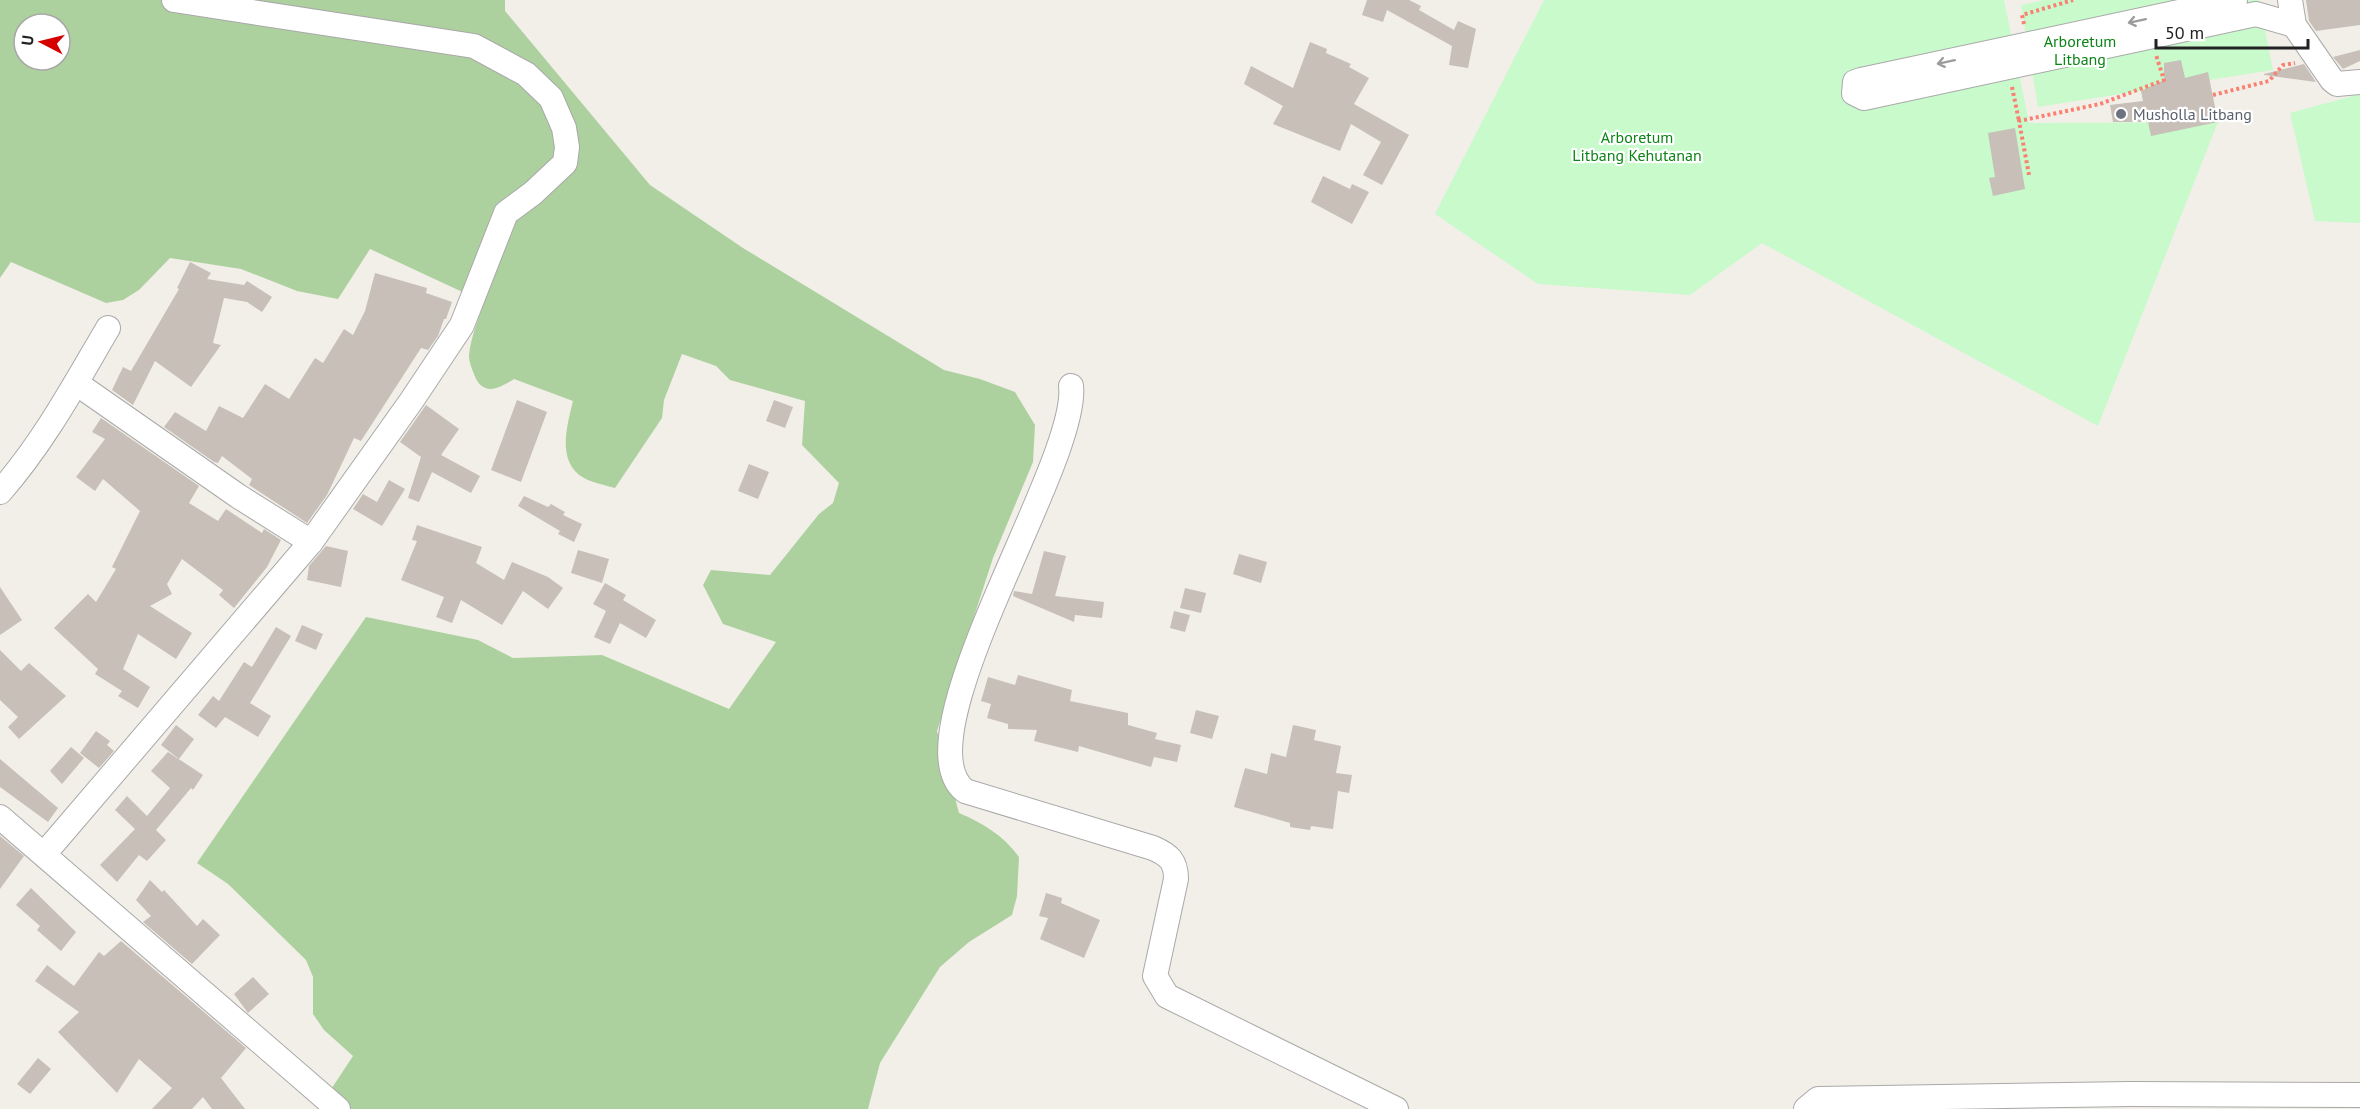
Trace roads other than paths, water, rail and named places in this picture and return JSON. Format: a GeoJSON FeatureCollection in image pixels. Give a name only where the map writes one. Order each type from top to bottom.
{"type":"FeatureCollection","features":[{"type":"Feature","properties":{"kind":"street"},"geometry":{"type":"LineString","coordinates":[[45,853],[311,542],[462,325],[506,213],[533,193],[565,163],[567,147],[564,128],[551,98],[526,74],[474,46],[270,7],[174,0]]}},
{"type":"Feature","properties":{"kind":"street"},"geometry":{"type":"LineString","coordinates":[[2235,0],[2017,59],[1863,98],[1856,96],[1853,87],[1861,80],[2017,59],[2150,37],[2254,7],[2294,25]]}},
{"type":"Feature","properties":{"kind":"street"},"geometry":{"type":"LineString","coordinates":[[2290,0],[2294,25],[2337,84],[2360,82]]}},
{"type":"Feature","properties":{"kind":"street"},"geometry":{"type":"LineString","coordinates":[[0,492],[30,455],[108,328]]}},
{"type":"Feature","properties":{"kind":"street"},"geometry":{"type":"LineString","coordinates":[[76,383],[229,490],[311,542]]}},
{"type":"Feature","properties":{"kind":"street"},"geometry":{"type":"LineString","coordinates":[[1071,386],[1065,429],[1043,487],[990,606],[961,697],[952,735],[953,774],[959,786],[965,791],[1153,848],[1167,855],[1176,866],[1176,879],[1155,976],[1167,996],[1396,1109]]}},
{"type":"Feature","properties":{"kind":"street"},"geometry":{"type":"LineString","coordinates":[[0,816],[338,1109]]}},
{"type":"Feature","properties":{"kind":"street"},"geometry":{"type":"LineString","coordinates":[[1806,1109],[1818,1099],[2131,1094],[2360,1095]]}},
{"type":"Feature","properties":{"kind":"place","name":"Musholla Litbang"},"geometry":{"type":"Point","coordinates":[2121,114]}},
{"type":"Feature","properties":{"kind":"park label","name":"Arboretum Litbang"},"geometry":{"type":"Point","coordinates":[2080,50]}},
{"type":"Feature","properties":{"kind":"park label","name":"Arboretum Litbang Kehutanan"},"geometry":{"type":"Point","coordinates":[1637,146]}}]}
